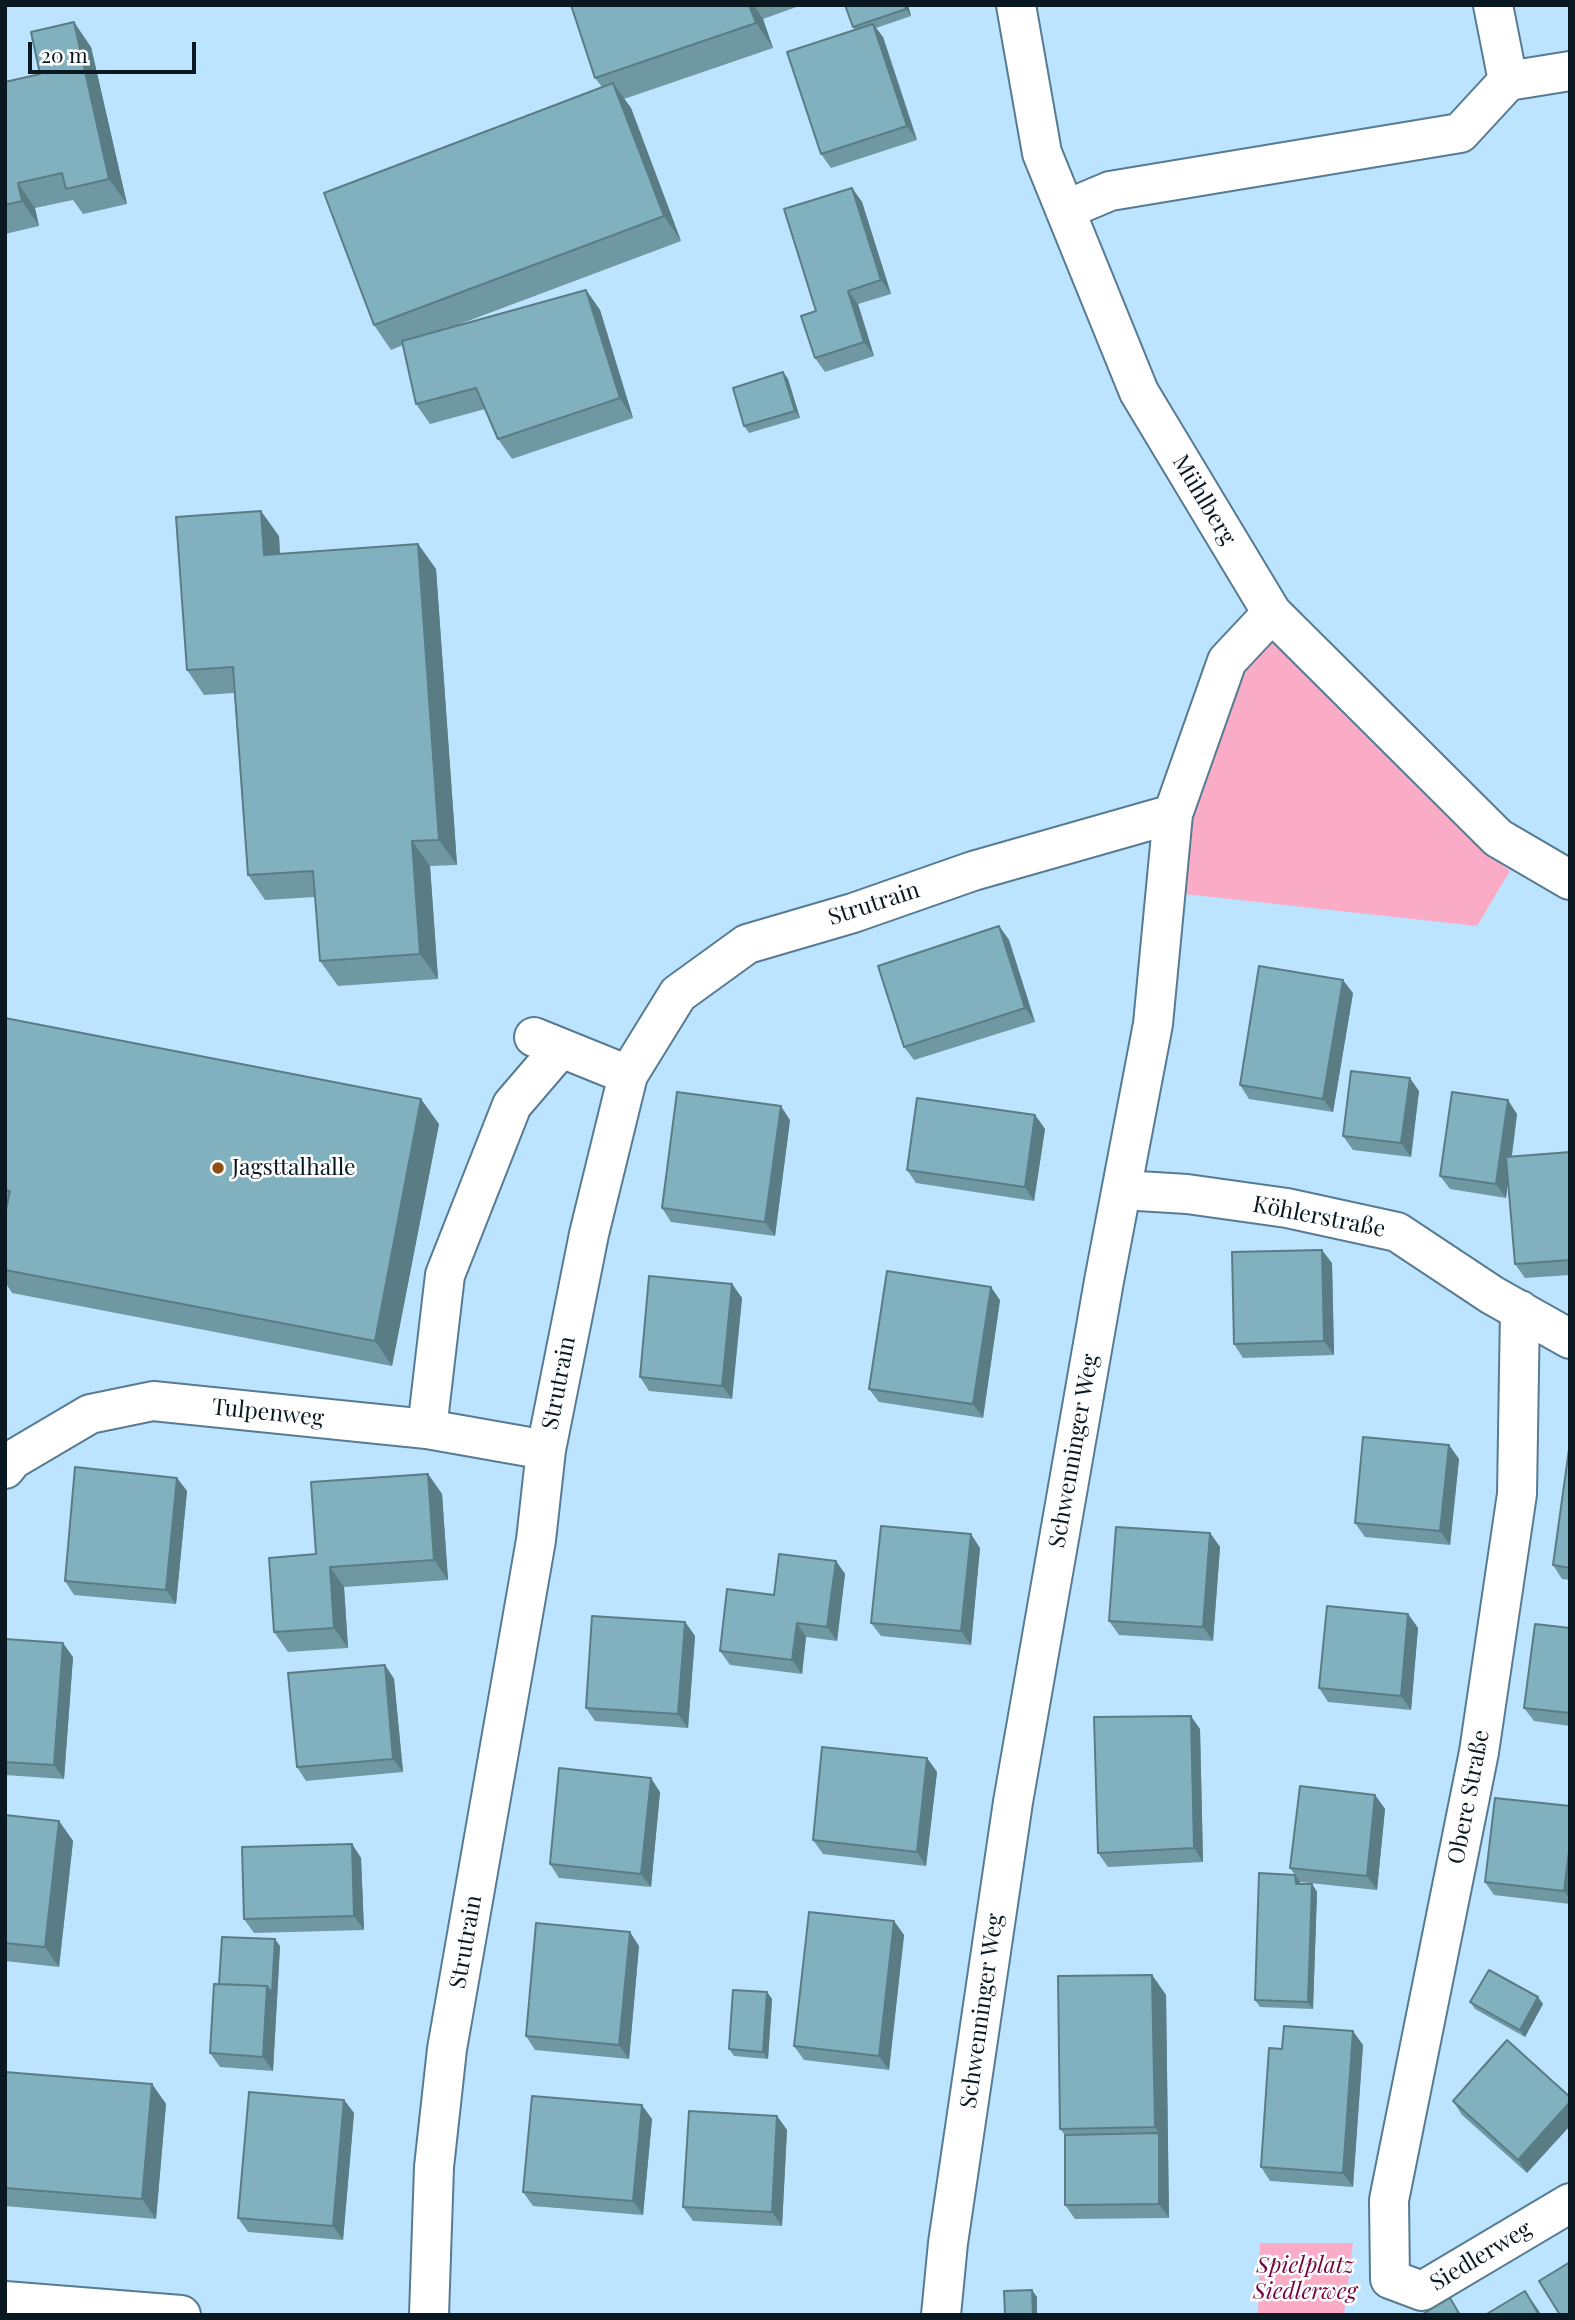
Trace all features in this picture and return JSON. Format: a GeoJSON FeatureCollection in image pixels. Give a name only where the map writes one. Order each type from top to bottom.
{"type":"FeatureCollection","features":[{"type":"Feature","properties":{"kind":"street","name":"Mühlberg"},"geometry":{"type":"LineString","coordinates":[[1016,5],[1042,153],[1139,392],[1272,613],[1498,838],[1570,880]]}},
{"type":"Feature","properties":{"kind":"street"},"geometry":{"type":"LineString","coordinates":[[1493,5],[1508,81]]}},
{"type":"Feature","properties":{"kind":"street"},"geometry":{"type":"LineString","coordinates":[[1065,210],[1110,191],[1460,133],[1508,81],[1570,71]]}},
{"type":"Feature","properties":{"kind":"street","name":"Schwenninger Weg"},"geometry":{"type":"LineString","coordinates":[[941,2315],[947,2243],[1013,1802],[1153,1024],[1173,814],[1227,661],[1272,613]]}},
{"type":"Feature","properties":{"kind":"street","name":"Strutrain"},"geometry":{"type":"LineString","coordinates":[[429,2315],[434,2167],[447,2049],[536,1540],[547,1450],[589,1234],[628,1075],[678,994],[747,944],[853,912],[973,870],[1173,814]]}},
{"type":"Feature","properties":{"kind":"street"},"geometry":{"type":"LineString","coordinates":[[427,1429],[445,1275],[512,1105],[547,1043],[628,1075]]}},
{"type":"Feature","properties":{"kind":"street","name":"Köhlerstraße"},"geometry":{"type":"LineString","coordinates":[[1122,1190],[1187,1194],[1287,1208],[1397,1232],[1492,1295],[1570,1339]]}},
{"type":"Feature","properties":{"kind":"street","name":"Obere Straße"},"geometry":{"type":"LineString","coordinates":[[1390,2279],[1389,2200],[1479,1752],[1517,1494],[1520,1310]]}},
{"type":"Feature","properties":{"kind":"street","name":"Tulpenweg"},"geometry":{"type":"LineString","coordinates":[[5,1469],[12,1460],[90,1414],[153,1401],[427,1429],[547,1450]]}},
{"type":"Feature","properties":{"kind":"street","name":"Siedlerweg"},"geometry":{"type":"LineString","coordinates":[[1390,2279],[1422,2291],[1570,2203]]}},
{"type":"Feature","properties":{"kind":"street"},"geometry":{"type":"LineString","coordinates":[[5,2301],[181,2315]]}},
{"type":"Feature","properties":{"kind":"green space"},"geometry":{"type":"Polygon","coordinates":[[[1271,635],[1482,849],[1510,871],[1477,926],[1184,894],[1190,813],[1230,680],[1271,635]]]}},
{"type":"Feature","properties":{"kind":"green space","name":"Spielplatz Siedlerweg"},"geometry":{"type":"Polygon","coordinates":[[[1260,2243],[1353,2243],[1344,2315],[1258,2315],[1260,2243]]]}},
{"type":"Feature","properties":{"kind":"building"},"geometry":{"type":"Polygon","coordinates":[[[571,5],[749,5],[756,23],[595,78],[571,5]]]}},
{"type":"Feature","properties":{"kind":"building"},"geometry":{"type":"Polygon","coordinates":[[[845,5],[905,5],[906,9],[853,27],[845,5]]]}},
{"type":"Feature","properties":{"kind":"building"},"geometry":{"type":"Polygon","coordinates":[[[74,22],[109,179],[66,189],[62,173],[18,183],[22,201],[5,205],[5,82],[40,74],[31,32],[74,22]]]}},
{"type":"Feature","properties":{"kind":"building"},"geometry":{"type":"Polygon","coordinates":[[[873,24],[907,126],[821,154],[787,52],[873,24]]]}},
{"type":"Feature","properties":{"kind":"building"},"geometry":{"type":"Polygon","coordinates":[[[613,83],[664,216],[374,325],[324,193],[613,83]]]}},
{"type":"Feature","properties":{"kind":"building"},"geometry":{"type":"Polygon","coordinates":[[[852,188],[881,280],[848,291],[864,342],[815,358],[801,316],[816,311],[784,209],[852,188]]]}},
{"type":"Feature","properties":{"kind":"building"},"geometry":{"type":"Polygon","coordinates":[[[586,290],[620,398],[498,439],[476,388],[416,404],[402,341],[586,290]]]}},
{"type":"Feature","properties":{"kind":"building"},"geometry":{"type":"Polygon","coordinates":[[[783,372],[795,411],[744,426],[733,388],[783,372]]]}},
{"type":"Feature","properties":{"kind":"building"},"geometry":{"type":"Polygon","coordinates":[[[261,511],[264,555],[418,544],[439,840],[412,841],[420,954],[320,961],[313,871],[248,875],[233,667],[187,670],[176,517],[261,511]]]}},
{"type":"Feature","properties":{"kind":"building"},"geometry":{"type":"Polygon","coordinates":[[[999,926],[1025,1008],[904,1047],[878,966],[999,926]]]}},
{"type":"Feature","properties":{"kind":"building"},"geometry":{"type":"Polygon","coordinates":[[[1259,966],[1343,980],[1323,1099],[1240,1085],[1259,966]]]}},
{"type":"Feature","properties":{"kind":"building","name":"Jagsttalhalle"},"geometry":{"type":"Polygon","coordinates":[[[5,1018],[421,1099],[375,1341],[5,1270],[5,1214],[10,1191],[5,1190],[5,1018]]]}},
{"type":"Feature","properties":{"kind":"building"},"geometry":{"type":"Polygon","coordinates":[[[1351,1071],[1410,1078],[1401,1143],[1343,1136],[1351,1071]]]}},
{"type":"Feature","properties":{"kind":"building"},"geometry":{"type":"Polygon","coordinates":[[[677,1092],[781,1106],[765,1222],[662,1208],[677,1092]]]}},
{"type":"Feature","properties":{"kind":"building"},"geometry":{"type":"Polygon","coordinates":[[[1452,1092],[1508,1100],[1496,1184],[1440,1176],[1452,1092]]]}},
{"type":"Feature","properties":{"kind":"building"},"geometry":{"type":"Polygon","coordinates":[[[917,1098],[1035,1115],[1025,1187],[907,1170],[917,1098]]]}},
{"type":"Feature","properties":{"kind":"building"},"geometry":{"type":"Polygon","coordinates":[[[1570,1152],[1570,1260],[1515,1264],[1506,1157],[1570,1152]]]}},
{"type":"Feature","properties":{"kind":"building"},"geometry":{"type":"Polygon","coordinates":[[[1322,1250],[1324,1341],[1234,1344],[1232,1252],[1322,1250]]]}},
{"type":"Feature","properties":{"kind":"building"},"geometry":{"type":"Polygon","coordinates":[[[887,1271],[991,1287],[973,1404],[869,1389],[887,1271]]]}},
{"type":"Feature","properties":{"kind":"building"},"geometry":{"type":"Polygon","coordinates":[[[649,1276],[732,1284],[722,1386],[640,1377],[649,1276]]]}},
{"type":"Feature","properties":{"kind":"building"},"geometry":{"type":"Polygon","coordinates":[[[1363,1437],[1449,1445],[1440,1531],[1355,1523],[1363,1437]]]}},
{"type":"Feature","properties":{"kind":"building"},"geometry":{"type":"Polygon","coordinates":[[[1570,1442],[1570,1568],[1553,1565],[1570,1442]]]}},
{"type":"Feature","properties":{"kind":"building"},"geometry":{"type":"Polygon","coordinates":[[[75,1467],[177,1478],[166,1590],[65,1581],[75,1467]]]}},
{"type":"Feature","properties":{"kind":"building"},"geometry":{"type":"Polygon","coordinates":[[[428,1474],[434,1560],[330,1567],[334,1628],[274,1632],[269,1558],[316,1554],[311,1482],[428,1474]]]}},
{"type":"Feature","properties":{"kind":"building"},"geometry":{"type":"Polygon","coordinates":[[[881,1526],[971,1534],[961,1631],[871,1623],[881,1526]]]}},
{"type":"Feature","properties":{"kind":"building"},"geometry":{"type":"Polygon","coordinates":[[[1116,1527],[1210,1533],[1203,1627],[1109,1621],[1116,1527]]]}},
{"type":"Feature","properties":{"kind":"building"},"geometry":{"type":"Polygon","coordinates":[[[779,1554],[836,1561],[827,1627],[797,1623],[792,1660],[720,1651],[727,1589],[774,1595],[779,1554]]]}},
{"type":"Feature","properties":{"kind":"building"},"geometry":{"type":"Polygon","coordinates":[[[1327,1606],[1408,1614],[1401,1696],[1319,1688],[1327,1606]]]}},
{"type":"Feature","properties":{"kind":"building"},"geometry":{"type":"Polygon","coordinates":[[[592,1616],[685,1622],[678,1714],[586,1708],[592,1616]]]}},
{"type":"Feature","properties":{"kind":"building"},"geometry":{"type":"Polygon","coordinates":[[[1535,1624],[1570,1628],[1570,1713],[1524,1708],[1535,1624]]]}},
{"type":"Feature","properties":{"kind":"building"},"geometry":{"type":"Polygon","coordinates":[[[5,1639],[63,1643],[54,1765],[5,1762],[5,1639]]]}},
{"type":"Feature","properties":{"kind":"building"},"geometry":{"type":"Polygon","coordinates":[[[385,1665],[393,1759],[297,1767],[288,1673],[385,1665]]]}},
{"type":"Feature","properties":{"kind":"building"},"geometry":{"type":"Polygon","coordinates":[[[1191,1716],[1194,1848],[1098,1853],[1094,1717],[1191,1716]]]}},
{"type":"Feature","properties":{"kind":"building"},"geometry":{"type":"Polygon","coordinates":[[[822,1747],[927,1758],[917,1852],[813,1840],[822,1747]]]}},
{"type":"Feature","properties":{"kind":"building"},"geometry":{"type":"Polygon","coordinates":[[[559,1768],[651,1778],[641,1874],[550,1864],[559,1768]]]}},
{"type":"Feature","properties":{"kind":"building"},"geometry":{"type":"Polygon","coordinates":[[[1300,1786],[1375,1795],[1367,1876],[1290,1868],[1300,1786]]]}},
{"type":"Feature","properties":{"kind":"building"},"geometry":{"type":"Polygon","coordinates":[[[1495,1798],[1570,1806],[1570,1843],[1564,1891],[1485,1882],[1495,1798]]]}},
{"type":"Feature","properties":{"kind":"building"},"geometry":{"type":"Polygon","coordinates":[[[5,1815],[59,1821],[45,1947],[5,1943],[5,1815]]]}},
{"type":"Feature","properties":{"kind":"building"},"geometry":{"type":"Polygon","coordinates":[[[352,1844],[354,1916],[244,1919],[242,1847],[352,1844]]]}},
{"type":"Feature","properties":{"kind":"building"},"geometry":{"type":"Polygon","coordinates":[[[1259,1873],[1295,1875],[1296,1884],[1312,1884],[1308,2002],[1255,2000],[1259,1873]]]}},
{"type":"Feature","properties":{"kind":"building"},"geometry":{"type":"Polygon","coordinates":[[[809,1912],[894,1921],[879,2056],[794,2046],[809,1912]]]}},
{"type":"Feature","properties":{"kind":"building"},"geometry":{"type":"Polygon","coordinates":[[[536,1923],[630,1932],[619,2045],[526,2036],[536,1923]]]}},
{"type":"Feature","properties":{"kind":"building"},"geometry":{"type":"Polygon","coordinates":[[[222,1937],[275,1939],[272,1993],[267,1986],[219,1984],[222,1937]]]}},
{"type":"Feature","properties":{"kind":"building"},"geometry":{"type":"Polygon","coordinates":[[[1489,1970],[1538,1997],[1520,2030],[1470,2002],[1489,1970]]]}},
{"type":"Feature","properties":{"kind":"building"},"geometry":{"type":"Polygon","coordinates":[[[1152,1975],[1155,2127],[1060,2129],[1058,1976],[1152,1975]]]}},
{"type":"Feature","properties":{"kind":"building"},"geometry":{"type":"Polygon","coordinates":[[[214,1984],[267,1986],[263,2057],[210,2053],[214,1984]]]}},
{"type":"Feature","properties":{"kind":"building"},"geometry":{"type":"Polygon","coordinates":[[[733,1990],[767,1992],[763,2052],[729,2049],[733,1990]]]}},
{"type":"Feature","properties":{"kind":"building"},"geometry":{"type":"Polygon","coordinates":[[[1284,2026],[1353,2031],[1343,2173],[1261,2167],[1269,2048],[1282,2049],[1284,2026]]]}},
{"type":"Feature","properties":{"kind":"building"},"geometry":{"type":"Polygon","coordinates":[[[1507,2040],[1570,2097],[1570,2102],[1518,2160],[1453,2101],[1507,2040]]]}},
{"type":"Feature","properties":{"kind":"building"},"geometry":{"type":"Polygon","coordinates":[[[5,2072],[152,2084],[142,2199],[5,2188],[5,2072]]]}},
{"type":"Feature","properties":{"kind":"building"},"geometry":{"type":"Polygon","coordinates":[[[249,2092],[344,2100],[333,2226],[238,2218],[249,2092]]]}},
{"type":"Feature","properties":{"kind":"building"},"geometry":{"type":"Polygon","coordinates":[[[532,2096],[642,2105],[633,2201],[523,2192],[532,2096]]]}},
{"type":"Feature","properties":{"kind":"building"},"geometry":{"type":"Polygon","coordinates":[[[689,2111],[777,2116],[772,2212],[683,2207],[689,2111]]]}},
{"type":"Feature","properties":{"kind":"building"},"geometry":{"type":"Polygon","coordinates":[[[1159,2133],[1159,2204],[1065,2205],[1065,2135],[1159,2133]]]}},
{"type":"Feature","properties":{"kind":"building"},"geometry":{"type":"Polygon","coordinates":[[[1570,2262],[1570,2315],[1560,2315],[1539,2281],[1570,2262]]]}},
{"type":"Feature","properties":{"kind":"building"},"geometry":{"type":"Polygon","coordinates":[[[1032,2290],[1033,2315],[1005,2315],[1004,2291],[1032,2290]]]}},
{"type":"Feature","properties":{"kind":"building"},"geometry":{"type":"Polygon","coordinates":[[[1525,2291],[1539,2315],[1485,2315],[1525,2291]]]}},
{"type":"Feature","properties":{"kind":"building"},"geometry":{"type":"Polygon","coordinates":[[[1450,2298],[1460,2315],[1421,2315],[1450,2298]]]}},
{"type":"Feature","properties":{"kind":"place","name":"Jagsttalhalle"},"geometry":{"type":"Point","coordinates":[218,1168]}}]}
